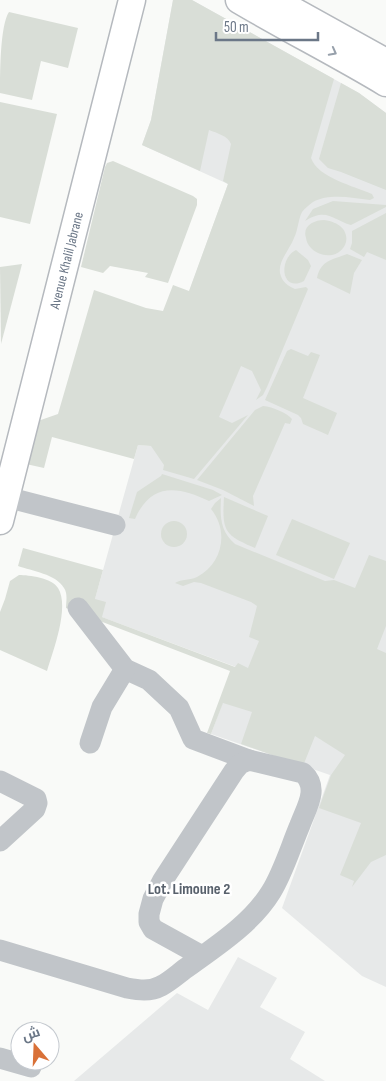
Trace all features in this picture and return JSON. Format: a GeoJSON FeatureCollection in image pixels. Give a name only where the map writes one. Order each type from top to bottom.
{"type":"FeatureCollection","features":[{"type":"Feature","properties":{"kind":"main road","name":"Avenue Khalil Jabrane"},"geometry":{"type":"LineString","coordinates":[[2,498],[86,143],[107,43],[113,0]]}},
{"type":"Feature","properties":{"kind":"main road","name":"Avenue Khalil Jabrane"},"geometry":{"type":"LineString","coordinates":[[2,498],[132,0]]}},
{"type":"Feature","properties":{"kind":"main road"},"geometry":{"type":"LineString","coordinates":[[239,0],[386,83]]}},
{"type":"Feature","properties":{"kind":"main road"},"geometry":{"type":"LineString","coordinates":[[274,0],[386,62]]}},
{"type":"Feature","properties":{"kind":"street"},"geometry":{"type":"LineString","coordinates":[[2,498],[115,525]]}},
{"type":"Feature","properties":{"kind":"street"},"geometry":{"type":"LineString","coordinates":[[0,950],[127,988],[144,990],[160,987],[249,920],[271,892],[311,795],[312,786],[309,779],[303,773],[249,760],[193,739],[179,708],[149,680],[125,669],[78,608]]}},
{"type":"Feature","properties":{"kind":"street"},"geometry":{"type":"LineString","coordinates":[[90,743],[102,707],[125,669]]}},
{"type":"Feature","properties":{"kind":"street"},"geometry":{"type":"LineString","coordinates":[[202,956],[153,929],[148,922],[148,914],[163,880],[228,779],[240,764],[249,760]]}},
{"type":"Feature","properties":{"kind":"street"},"geometry":{"type":"LineString","coordinates":[[0,781],[36,798],[37,803],[35,808],[0,841]]}},
{"type":"Feature","properties":{"kind":"shaded area"},"geometry":{"type":"Polygon","coordinates":[[[173,0],[192,0],[359,93],[386,113],[386,987],[362,976],[282,908],[330,775],[211,734],[236,667],[91,613],[138,445],[190,448],[172,339],[228,184],[142,145],[151,120],[173,0]]]}},
{"type":"Feature","properties":{"kind":"shaded area"},"geometry":{"type":"Polygon","coordinates":[[[173,0],[192,0],[334,79],[311,158],[321,171],[372,194],[374,198],[370,200],[341,197],[320,199],[313,202],[302,212],[295,235],[282,260],[280,273],[284,281],[295,289],[306,287],[308,289],[267,387],[263,395],[256,400],[261,390],[252,371],[241,366],[219,417],[232,423],[248,415],[194,479],[163,470],[164,465],[151,446],[138,445],[134,459],[52,437],[44,468],[26,464],[35,422],[58,414],[94,290],[146,308],[163,311],[173,285],[189,291],[228,184],[223,181],[231,144],[225,137],[219,134],[209,130],[200,171],[142,145],[151,120],[173,0]]]}},
{"type":"Feature","properties":{"kind":"shaded area"},"geometry":{"type":"Polygon","coordinates":[[[9,12],[78,28],[68,68],[41,61],[32,100],[0,93],[2,38],[9,12]]]}},
{"type":"Feature","properties":{"kind":"shaded area"},"geometry":{"type":"Polygon","coordinates":[[[341,83],[359,93],[386,113],[386,190],[328,168],[319,159],[341,83]]]}},
{"type":"Feature","properties":{"kind":"shaded area"},"geometry":{"type":"Polygon","coordinates":[[[0,102],[57,114],[30,224],[0,217],[0,102]]]}},
{"type":"Feature","properties":{"kind":"shaded area"},"geometry":{"type":"Polygon","coordinates":[[[113,161],[197,199],[197,205],[168,283],[145,277],[148,273],[110,266],[103,273],[81,267],[105,167],[107,163],[113,161]]]}},
{"type":"Feature","properties":{"kind":"shaded area"},"geometry":{"type":"Polygon","coordinates":[[[333,201],[386,205],[386,207],[351,225],[324,215],[319,215],[305,221],[313,209],[333,201]]]}},
{"type":"Feature","properties":{"kind":"shaded area"},"geometry":{"type":"Polygon","coordinates":[[[386,213],[386,260],[367,252],[364,257],[350,249],[352,231],[386,213]]]}},
{"type":"Feature","properties":{"kind":"shaded area"},"geometry":{"type":"Polygon","coordinates":[[[324,220],[336,223],[343,229],[346,236],[346,243],[336,254],[318,253],[310,247],[307,241],[305,234],[307,227],[316,221],[324,220]]]}},
{"type":"Feature","properties":{"kind":"shaded area"},"geometry":{"type":"Polygon","coordinates":[[[296,250],[308,260],[311,266],[304,281],[296,283],[287,279],[285,267],[286,260],[296,250]]]}},
{"type":"Feature","properties":{"kind":"shaded area"},"geometry":{"type":"Polygon","coordinates":[[[347,254],[362,260],[354,273],[350,294],[317,278],[324,264],[347,254]]]}},
{"type":"Feature","properties":{"kind":"shaded area"},"geometry":{"type":"Polygon","coordinates":[[[22,264],[20,272],[1,344],[0,267],[22,264]]]}},
{"type":"Feature","properties":{"kind":"shaded area"},"geometry":{"type":"Polygon","coordinates":[[[291,349],[308,356],[311,352],[320,355],[303,398],[337,413],[328,435],[303,424],[298,415],[265,400],[287,351],[291,349]]]}},
{"type":"Feature","properties":{"kind":"shaded area"},"geometry":{"type":"Polygon","coordinates":[[[263,406],[279,411],[292,419],[290,424],[285,423],[253,496],[254,506],[223,490],[197,480],[255,410],[263,406]]]}},
{"type":"Feature","properties":{"kind":"shaded area"},"geometry":{"type":"Polygon","coordinates":[[[162,474],[213,490],[222,495],[209,501],[187,492],[166,490],[149,498],[135,519],[129,518],[137,492],[162,474]]]}},
{"type":"Feature","properties":{"kind":"shaded area"},"geometry":{"type":"Polygon","coordinates":[[[224,497],[268,516],[255,548],[237,539],[227,530],[224,517],[224,497]]]}},
{"type":"Feature","properties":{"kind":"shaded area"},"geometry":{"type":"Polygon","coordinates":[[[221,498],[222,523],[226,534],[235,544],[325,581],[334,580],[355,588],[369,555],[386,561],[386,626],[377,649],[386,653],[386,855],[371,862],[352,887],[354,881],[340,875],[361,823],[319,808],[331,775],[345,755],[315,736],[303,766],[241,744],[252,712],[223,703],[211,734],[207,733],[230,671],[66,608],[66,593],[60,583],[50,576],[18,566],[23,548],[103,570],[95,599],[106,602],[102,617],[235,667],[238,663],[248,668],[259,641],[249,637],[257,606],[201,583],[194,582],[183,586],[175,583],[197,577],[213,564],[218,555],[221,536],[220,527],[211,509],[221,498]]]}},
{"type":"Feature","properties":{"kind":"shaded area"},"geometry":{"type":"Polygon","coordinates":[[[292,519],[350,543],[334,579],[276,555],[292,519]]]}},
{"type":"Feature","properties":{"kind":"shaded area"},"geometry":{"type":"Polygon","coordinates":[[[174,521],[183,525],[187,534],[183,543],[174,547],[165,543],[161,534],[165,525],[174,521]]]}},
{"type":"Feature","properties":{"kind":"shaded area"},"geometry":{"type":"Polygon","coordinates":[[[19,575],[46,579],[58,588],[61,596],[62,606],[59,629],[47,671],[0,650],[0,612],[10,581],[19,575]]]}},
{"type":"Feature","properties":{"kind":"shaded area"},"geometry":{"type":"Polygon","coordinates":[[[238,957],[277,978],[260,1007],[305,1032],[290,1059],[325,1081],[74,1081],[177,993],[208,1010],[238,957]]]}},
{"type":"Feature","properties":{"kind":"district","name":"Lot. Limoune 2"},"geometry":{"type":"Point","coordinates":[189,888]}}]}
